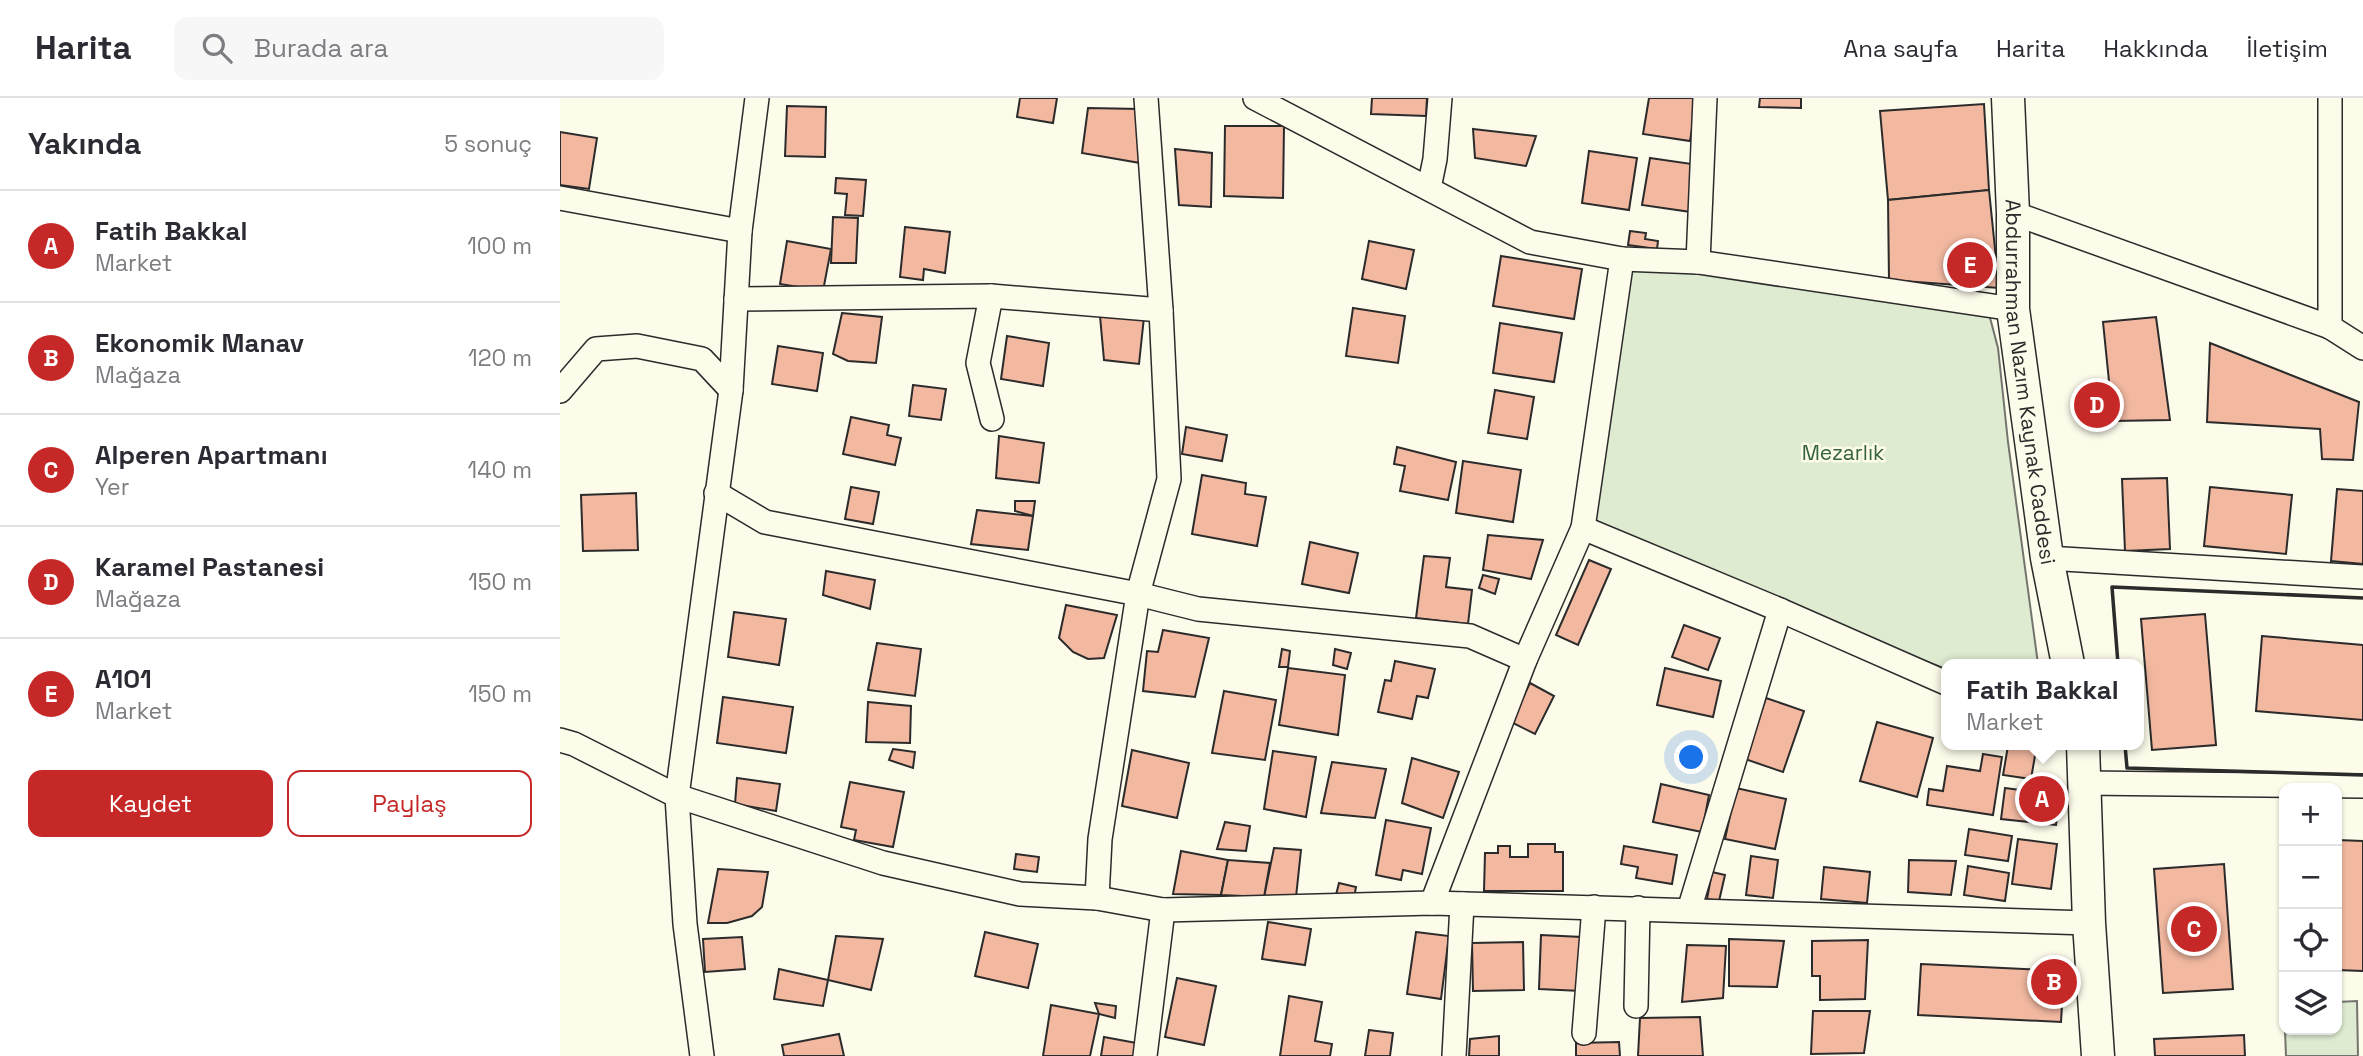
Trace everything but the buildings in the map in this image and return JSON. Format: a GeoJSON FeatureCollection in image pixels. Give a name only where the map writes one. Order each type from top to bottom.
{"type":"FeatureCollection","features":[{"type":"Feature","properties":{"kind":"street"},"geometry":{"type":"LineString","coordinates":[[702,1056],[685,924],[677,796],[731,390],[740,231],[757,98]]}},
{"type":"Feature","properties":{"kind":"street"},"geometry":{"type":"LineString","coordinates":[[1097,898],[1100,839],[1138,594],[1169,479],[1161,310],[1146,98]]}},
{"type":"Feature","properties":{"kind":"street"},"geometry":{"type":"LineString","coordinates":[[1255,98],[1530,242],[1622,258],[1698,262],[2013,309]]}},
{"type":"Feature","properties":{"kind":"street"},"geometry":{"type":"LineString","coordinates":[[1429,188],[1435,159],[1440,98]]}},
{"type":"Feature","properties":{"kind":"street"},"geometry":{"type":"LineString","coordinates":[[1698,262],[1705,98]]}},
{"type":"Feature","properties":{"kind":"street","name":"Abdurrahman Nazım Kaynak Caddesi"},"geometry":{"type":"LineString","coordinates":[[2008,98],[2013,213],[2013,309],[2047,558],[2067,659]]}},
{"type":"Feature","properties":{"kind":"street"},"geometry":{"type":"LineString","coordinates":[[2330,98],[2330,327]]}},
{"type":"Feature","properties":{"kind":"street"},"geometry":{"type":"LineString","coordinates":[[560,198],[740,231]]}},
{"type":"Feature","properties":{"kind":"street"},"geometry":{"type":"LineString","coordinates":[[2013,213],[2330,327],[2363,348]]}},
{"type":"Feature","properties":{"kind":"street"},"geometry":{"type":"LineString","coordinates":[[1432,903],[1525,660],[1583,528],[1622,258]]}},
{"type":"Feature","properties":{"kind":"street"},"geometry":{"type":"LineString","coordinates":[[736,299],[990,296],[1161,310]]}},
{"type":"Feature","properties":{"kind":"street"},"geometry":{"type":"LineString","coordinates":[[990,296],[978,363],[992,419]]}},
{"type":"Feature","properties":{"kind":"street"},"geometry":{"type":"LineString","coordinates":[[560,391],[596,349],[637,346],[702,359],[731,390]]}},
{"type":"Feature","properties":{"kind":"street"},"geometry":{"type":"LineString","coordinates":[[716,493],[765,522],[1138,594],[1198,609],[1471,636],[1525,660]]}},
{"type":"Feature","properties":{"kind":"street"},"geometry":{"type":"LineString","coordinates":[[1583,528],[1941,681]]}},
{"type":"Feature","properties":{"kind":"street"},"geometry":{"type":"LineString","coordinates":[[2047,558],[2363,577]]}},
{"type":"Feature","properties":{"kind":"street"},"geometry":{"type":"LineString","coordinates":[[1689,910],[1780,610]]}},
{"type":"Feature","properties":{"kind":"street"},"geometry":{"type":"LineString","coordinates":[[560,740],[574,744],[677,796],[883,863],[1020,894],[1097,898],[1163,910],[1432,903],[2089,923]]}},
{"type":"Feature","properties":{"kind":"street"},"geometry":{"type":"LineString","coordinates":[[2082,750],[2089,923],[2098,1056]]}},
{"type":"Feature","properties":{"kind":"street"},"geometry":{"type":"LineString","coordinates":[[2084,783],[2363,786]]}},
{"type":"Feature","properties":{"kind":"street"},"geometry":{"type":"LineString","coordinates":[[1454,1056],[1462,904]]}},
{"type":"Feature","properties":{"kind":"street"},"geometry":{"type":"LineString","coordinates":[[1584,1033],[1594,907]]}},
{"type":"Feature","properties":{"kind":"street"},"geometry":{"type":"LineString","coordinates":[[1636,1006],[1638,908]]}},
{"type":"Feature","properties":{"kind":"street"},"geometry":{"type":"LineString","coordinates":[[1145,1056],[1163,910]]}},
{"type":"Feature","properties":{"kind":"green space","name":"Mezarlık"},"geometry":{"type":"Polygon","coordinates":[[[1622,259],[1989,314],[1998,348],[2037,659],[1941,659],[1941,667],[1583,528],[1622,259]]]}},
{"type":"Feature","properties":{"kind":"green space"},"geometry":{"type":"Polygon","coordinates":[[[2357,1001],[2358,1056],[2286,1056],[2285,1035],[2342,1035],[2342,1002],[2357,1001]]]}},
{"type":"Feature","properties":{"kind":"wall"},"geometry":{"type":"LineString","coordinates":[[2118,659],[2112,587],[2363,598]]}},
{"type":"Feature","properties":{"kind":"wall"},"geometry":{"type":"LineString","coordinates":[[2125,750],[2127,768],[2363,775]]}},
{"type":"Feature","properties":{"kind":"place","name":"A101"},"geometry":{"type":"Point","coordinates":[1970,265]}},
{"type":"Feature","properties":{"kind":"place","name":"Karamel Pastanesi"},"geometry":{"type":"Point","coordinates":[2097,405]}},
{"type":"Feature","properties":{"kind":"place","name":"Fatih Bakkal"},"geometry":{"type":"Point","coordinates":[2042,799]}},
{"type":"Feature","properties":{"kind":"place","name":"Alperen Apartmanı"},"geometry":{"type":"Point","coordinates":[2194,929]}},
{"type":"Feature","properties":{"kind":"place","name":"Ekonomik Manav"},"geometry":{"type":"Point","coordinates":[2054,982]}}]}
